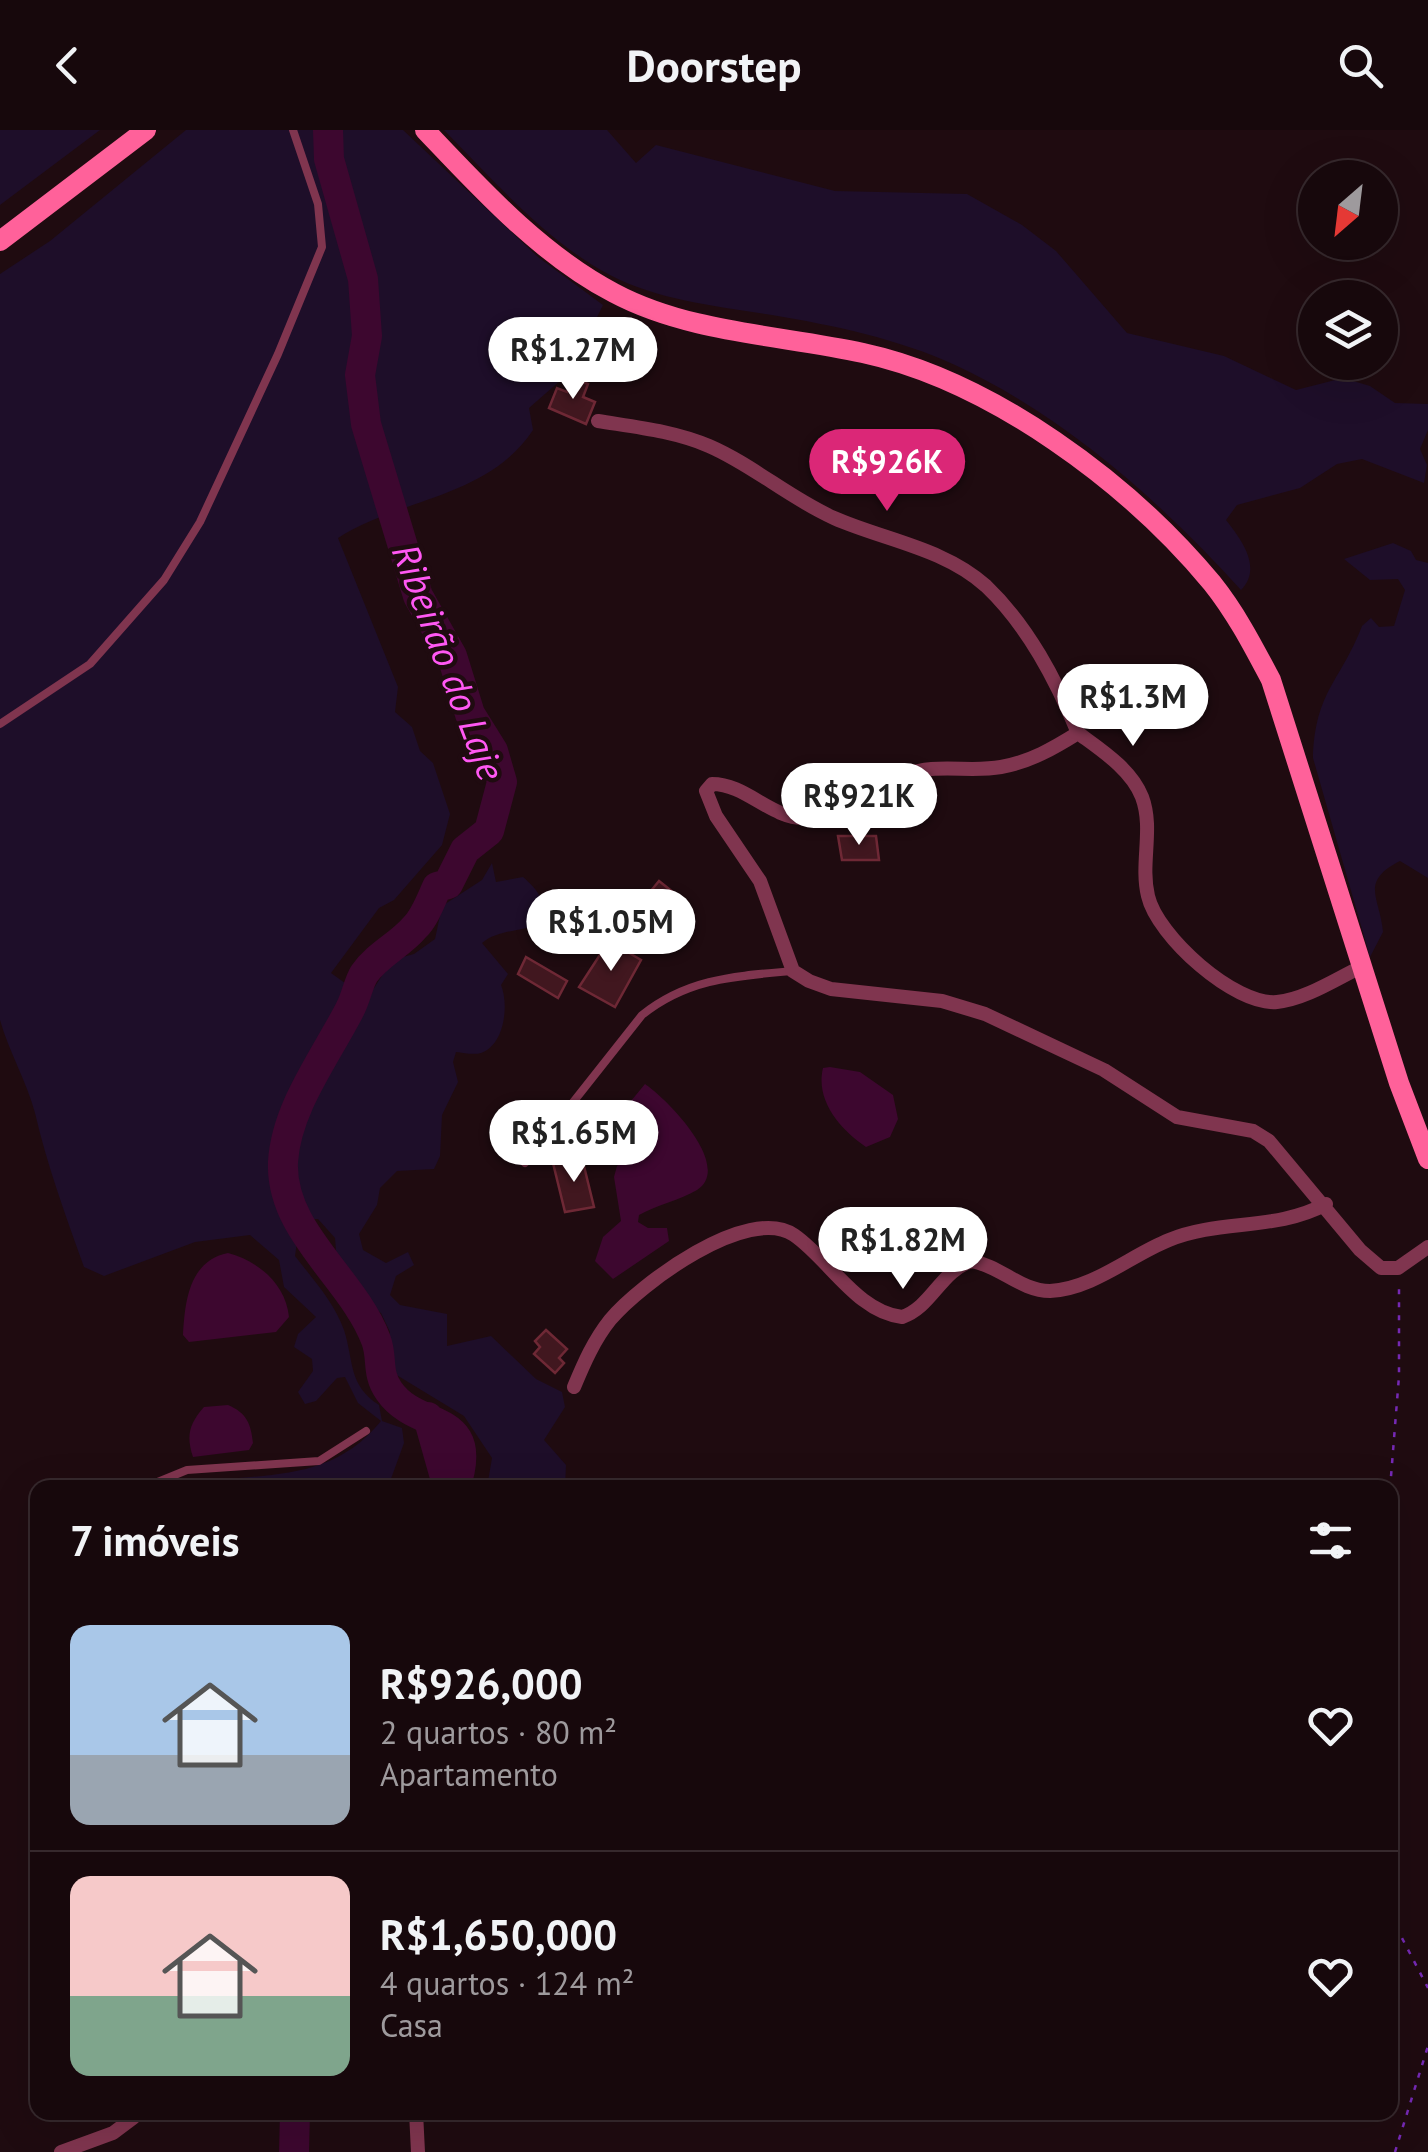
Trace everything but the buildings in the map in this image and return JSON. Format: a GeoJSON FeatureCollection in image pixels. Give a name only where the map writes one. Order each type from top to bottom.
{"type":"FeatureCollection","features":[{"type":"Feature","properties":{"kind":"main road"},"geometry":{"type":"LineString","coordinates":[[0,242],[146,130]]}},
{"type":"Feature","properties":{"kind":"main road"},"geometry":{"type":"LineString","coordinates":[[426,130],[533,235],[612,292],[654,311],[698,323],[866,353],[940,378],[1066,450],[1162,528],[1240,622],[1271,680],[1361,966],[1428,1159]]}},
{"type":"Feature","properties":{"kind":"street"},"geometry":{"type":"LineString","coordinates":[[598,421],[670,432],[709,446],[818,510],[944,558],[985,585],[1028,636],[1059,687],[1078,733],[1127,772],[1141,795],[1148,820],[1148,900],[1196,961],[1240,994],[1275,1002],[1361,966]]}},
{"type":"Feature","properties":{"kind":"street"},"geometry":{"type":"LineString","coordinates":[[1078,733],[1027,761],[998,768],[950,766],[901,776],[826,816],[780,814],[739,790],[716,784],[709,786],[706,798],[760,881],[792,971],[831,989],[942,1000],[1054,1044],[1178,1118],[1253,1132],[1269,1142],[1326,1204],[1374,1264],[1398,1268],[1427,1244]]}},
{"type":"Feature","properties":{"kind":"street"},"geometry":{"type":"LineString","coordinates":[[574,1387],[597,1339],[624,1305],[708,1245],[762,1226],[795,1236],[880,1310],[902,1317],[926,1301],[951,1272],[972,1261],[1039,1290],[1055,1291],[1093,1279],[1170,1239],[1206,1228],[1280,1222],[1326,1204]]}},
{"type":"Feature","properties":{"kind":"street"},"geometry":{"type":"LineString","coordinates":[[61,2152],[113,2133],[129,2120]]}},
{"type":"Feature","properties":{"kind":"street"},"geometry":{"type":"LineString","coordinates":[[416,2120],[418,2152]]}},
{"type":"Feature","properties":{"kind":"lane"},"geometry":{"type":"LineString","coordinates":[[0,724],[90,664],[164,580],[200,522],[278,354],[322,247],[318,204],[293,130]]}},
{"type":"Feature","properties":{"kind":"lane"},"geometry":{"type":"LineString","coordinates":[[525,1162],[642,1015],[666,996],[722,978],[792,971]]}},
{"type":"Feature","properties":{"kind":"lane"},"geometry":{"type":"LineString","coordinates":[[163,1480],[188,1470],[319,1461],[366,1431]]}},
{"type":"Feature","properties":{"kind":"path"},"geometry":{"type":"LineString","coordinates":[[1391,1480],[1401,1340],[1398,1268]]}},
{"type":"Feature","properties":{"kind":"path"},"geometry":{"type":"LineString","coordinates":[[1398,1931],[1428,1988]]}},
{"type":"Feature","properties":{"kind":"path"},"geometry":{"type":"LineString","coordinates":[[1394,2152],[1428,2046]]}},
{"type":"Feature","properties":{"kind":"shaded area"},"geometry":{"type":"Polygon","coordinates":[[[0,130],[100,130],[0,205],[0,130]]]}},
{"type":"Feature","properties":{"kind":"shaded area"},"geometry":{"type":"Polygon","coordinates":[[[186,130],[403,130],[538,257],[603,305],[570,372],[529,408],[533,430],[514,453],[468,484],[338,538],[398,687],[395,712],[412,727],[420,751],[433,763],[450,814],[442,845],[394,900],[379,908],[331,973],[367,999],[392,960],[414,954],[435,939],[442,906],[482,880],[492,863],[496,882],[523,877],[529,882],[540,897],[543,914],[543,922],[482,943],[508,974],[501,985],[505,1013],[500,1033],[489,1049],[481,1053],[456,1052],[453,1062],[458,1082],[442,1115],[440,1156],[434,1169],[397,1171],[380,1188],[377,1205],[359,1234],[363,1250],[386,1263],[408,1252],[414,1265],[396,1276],[390,1295],[400,1305],[447,1314],[447,1346],[491,1336],[536,1379],[562,1392],[565,1407],[544,1440],[566,1465],[565,1480],[488,1480],[492,1458],[464,1416],[390,1371],[385,1362],[390,1332],[381,1313],[369,1306],[337,1262],[335,1238],[318,1219],[306,1219],[299,1228],[295,1256],[340,1320],[357,1381],[379,1405],[382,1421],[402,1428],[404,1443],[391,1480],[218,1480],[310,1468],[359,1443],[381,1421],[358,1403],[345,1377],[337,1378],[316,1401],[305,1404],[298,1392],[313,1371],[312,1359],[294,1347],[298,1334],[316,1317],[284,1287],[279,1260],[250,1235],[195,1242],[104,1276],[84,1267],[32,1101],[0,1020],[0,274],[50,241],[186,130]]]}},
{"type":"Feature","properties":{"kind":"shaded area"},"geometry":{"type":"Polygon","coordinates":[[[444,130],[607,130],[636,163],[656,145],[835,191],[967,194],[1022,225],[1056,251],[1127,333],[1224,356],[1296,390],[1350,380],[1370,386],[1395,403],[1428,404],[1428,430],[1420,449],[1427,465],[1424,483],[1362,459],[1337,464],[1300,488],[1237,505],[1226,520],[1250,563],[1241,590],[1178,524],[1109,463],[996,386],[934,356],[888,340],[818,323],[669,297],[629,284],[564,245],[501,189],[444,130]]]}},
{"type":"Feature","properties":{"kind":"shaded area"},"geometry":{"type":"Polygon","coordinates":[[[1393,543],[1411,551],[1416,560],[1428,563],[1428,878],[1400,861],[1380,876],[1375,891],[1383,932],[1370,957],[1313,758],[1324,701],[1362,626],[1371,618],[1379,627],[1394,626],[1405,590],[1398,579],[1370,580],[1344,559],[1393,543]]]}},
{"type":"Feature","properties":{"kind":"shaded area"},"geometry":{"type":"Polygon","coordinates":[[[823,1068],[860,1072],[893,1095],[898,1119],[890,1137],[866,1147],[839,1123],[823,1092],[823,1068]]]}},
{"type":"Feature","properties":{"kind":"shaded area"},"geometry":{"type":"Polygon","coordinates":[[[645,1084],[693,1133],[707,1165],[706,1179],[697,1190],[639,1215],[638,1222],[648,1228],[667,1228],[669,1241],[613,1279],[595,1261],[603,1237],[621,1221],[614,1177],[617,1166],[637,1146],[623,1129],[634,1113],[631,1101],[645,1084]]]}},
{"type":"Feature","properties":{"kind":"shaded area"},"geometry":{"type":"Polygon","coordinates":[[[228,1253],[269,1276],[283,1295],[289,1317],[276,1332],[189,1342],[183,1335],[192,1284],[205,1264],[228,1253]]]}},
{"type":"Feature","properties":{"kind":"shaded area"},"geometry":{"type":"Polygon","coordinates":[[[228,1405],[240,1412],[249,1425],[253,1443],[249,1450],[193,1457],[189,1436],[195,1419],[204,1407],[228,1405]]]}},
{"type":"Feature","properties":{"kind":"waterway","name":"Ribeirão do Laje"},"geometry":{"type":"LineString","coordinates":[[328,130],[329,159],[363,279],[367,336],[360,375],[366,424],[418,596],[452,656],[470,714],[493,751],[502,782],[489,831],[465,850],[448,884],[437,887],[419,923],[364,974],[291,1122],[283,1162],[285,1187],[305,1233],[365,1317],[376,1340],[382,1378],[389,1391],[401,1404],[454,1434],[460,1446],[457,1480]]}},
{"type":"Feature","properties":{"kind":"waterway"},"geometry":{"type":"LineString","coordinates":[[428,1417],[446,1480]]}},
{"type":"Feature","properties":{"kind":"waterway","name":"Ribeirão do Laje"},"geometry":{"type":"LineString","coordinates":[[294,2152],[295,2120]]}}]}
